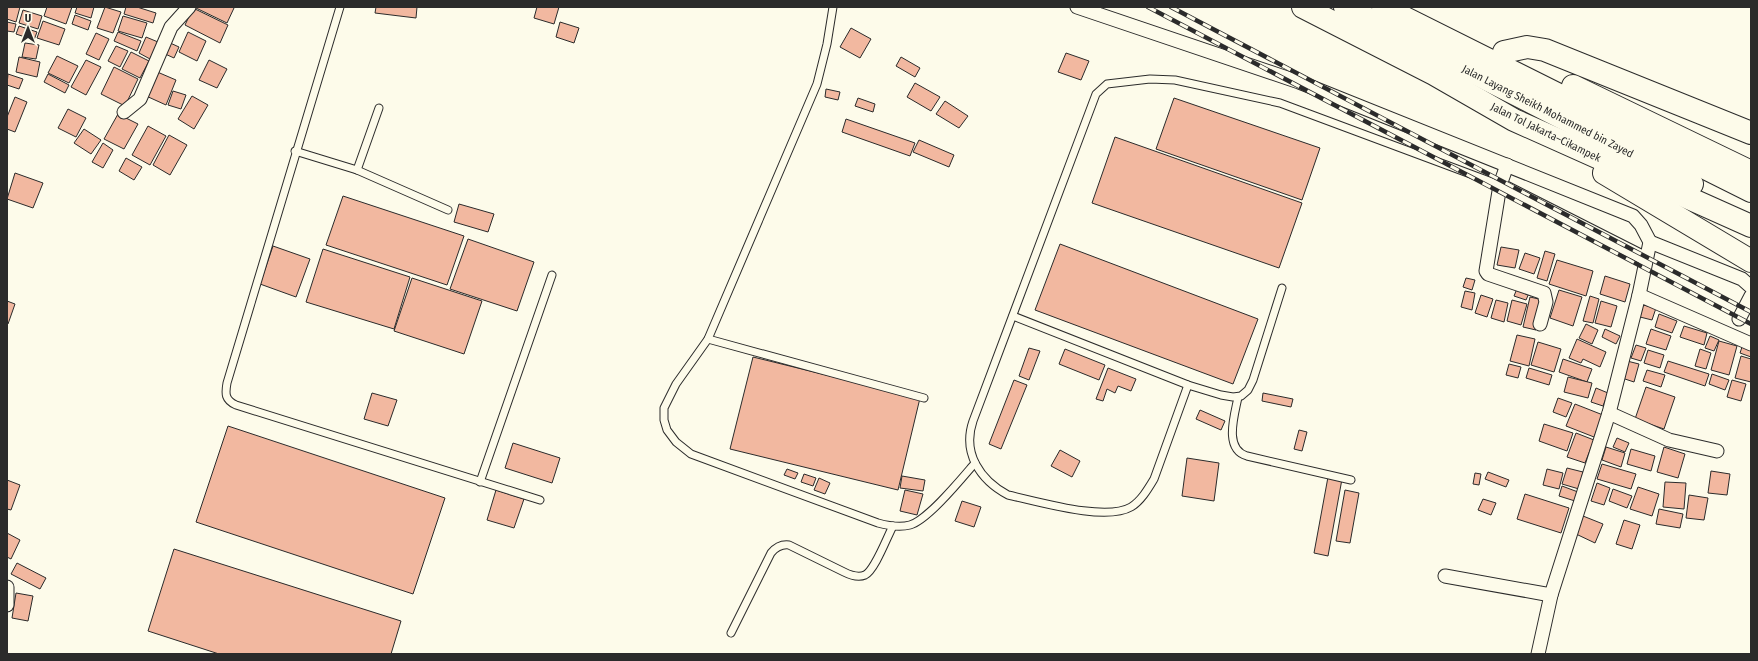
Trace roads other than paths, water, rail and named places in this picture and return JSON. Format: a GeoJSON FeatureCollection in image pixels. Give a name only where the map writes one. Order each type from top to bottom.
{"type":"FeatureCollection","features":[{"type":"Feature","properties":{"kind":"highway","name":"Jalan Tol Jakarta–Cikampek"},"geometry":{"type":"LineString","coordinates":[[1303,7],[1434,74],[1514,120],[1751,226]]}},
{"type":"Feature","properties":{"kind":"highway","name":"Jalan Layang Sheikh Mohammed bin Zayed"},"geometry":{"type":"LineString","coordinates":[[1345,7],[1751,213]]}},
{"type":"Feature","properties":{"kind":"highway","name":"Jalan Layang Sheikh Mohammed bin Zayed"},"geometry":{"type":"LineString","coordinates":[[1384,7],[1751,191]]}},
{"type":"Feature","properties":{"kind":"highway"},"geometry":{"type":"LineString","coordinates":[[1410,7],[1751,172]]}},
{"type":"Feature","properties":{"kind":"highway"},"geometry":{"type":"LineString","coordinates":[[1504,52],[1527,47],[1545,50],[1751,133]]}},
{"type":"Feature","properties":{"kind":"highway"},"geometry":{"type":"LineString","coordinates":[[1514,120],[1751,260]]}},
{"type":"Feature","properties":{"kind":"street"},"geometry":{"type":"LineString","coordinates":[[124,112],[140,99],[171,27],[189,7]]}},
{"type":"Feature","properties":{"kind":"street"},"geometry":{"type":"LineString","coordinates":[[1077,7],[1299,82],[1633,216],[1641,225],[1650,242],[1742,279],[1751,287]]}},
{"type":"Feature","properties":{"kind":"street"},"geometry":{"type":"LineString","coordinates":[[1507,165],[1500,185],[1486,270],[1488,274],[1544,293],[1546,302],[1540,324]]}},
{"type":"Feature","properties":{"kind":"street"},"geometry":{"type":"LineString","coordinates":[[1500,185],[1646,258]]}},
{"type":"Feature","properties":{"kind":"street"},"geometry":{"type":"LineString","coordinates":[[1538,654],[1551,595],[1609,413],[1639,295],[1650,242]]}},
{"type":"Feature","properties":{"kind":"street"},"geometry":{"type":"LineString","coordinates":[[1639,295],[1751,344]]}},
{"type":"Feature","properties":{"kind":"street"},"geometry":{"type":"LineString","coordinates":[[1739,319],[1751,296]]}},
{"type":"Feature","properties":{"kind":"street"},"geometry":{"type":"LineString","coordinates":[[1609,413],[1669,440],[1717,451]]}},
{"type":"Feature","properties":{"kind":"street"},"geometry":{"type":"LineString","coordinates":[[1445,576],[1551,595]]}},
{"type":"Feature","properties":{"kind":"street"},"geometry":{"type":"LineString","coordinates":[[7,587],[7,605]]}},
{"type":"Feature","properties":{"kind":"lane"},"geometry":{"type":"LineString","coordinates":[[340,7],[295,151],[227,383],[227,399],[236,405],[540,500]]}},
{"type":"Feature","properties":{"kind":"lane"},"geometry":{"type":"LineString","coordinates":[[834,7],[817,84],[708,339],[673,389],[664,408],[665,426],[676,442],[691,454],[878,523],[893,526],[911,525],[919,520],[944,497],[975,462]]}},
{"type":"Feature","properties":{"kind":"lane"},"geometry":{"type":"LineString","coordinates":[[1188,385],[1154,479],[1148,490],[1140,499],[1126,509],[1107,512],[1092,512],[1008,495],[988,481],[975,462],[969,444],[970,430],[1096,94],[1107,84],[1150,78],[1175,80],[1280,103],[1500,185]]}},
{"type":"Feature","properties":{"kind":"lane"},"geometry":{"type":"LineString","coordinates":[[357,170],[379,108]]}},
{"type":"Feature","properties":{"kind":"lane"},"geometry":{"type":"LineString","coordinates":[[295,151],[357,170],[448,210]]}},
{"type":"Feature","properties":{"kind":"lane"},"geometry":{"type":"LineString","coordinates":[[480,482],[552,275]]}},
{"type":"Feature","properties":{"kind":"lane"},"geometry":{"type":"LineString","coordinates":[[1013,316],[1188,385],[1228,397],[1238,397],[1248,390],[1253,380],[1282,288]]}},
{"type":"Feature","properties":{"kind":"lane"},"geometry":{"type":"LineString","coordinates":[[708,339],[924,398]]}},
{"type":"Feature","properties":{"kind":"lane"},"geometry":{"type":"LineString","coordinates":[[1238,397],[1233,435],[1234,445],[1240,453],[1247,456],[1351,480]]}},
{"type":"Feature","properties":{"kind":"lane"},"geometry":{"type":"LineString","coordinates":[[731,633],[776,547],[789,545],[844,572],[852,575],[863,576],[874,565],[893,526]]}},
{"type":"Feature","properties":{"kind":"railway"},"geometry":{"type":"LineString","coordinates":[[1148,7],[1751,324]]}},
{"type":"Feature","properties":{"kind":"railway"},"geometry":{"type":"LineString","coordinates":[[1171,7],[1751,312]]}}]}
